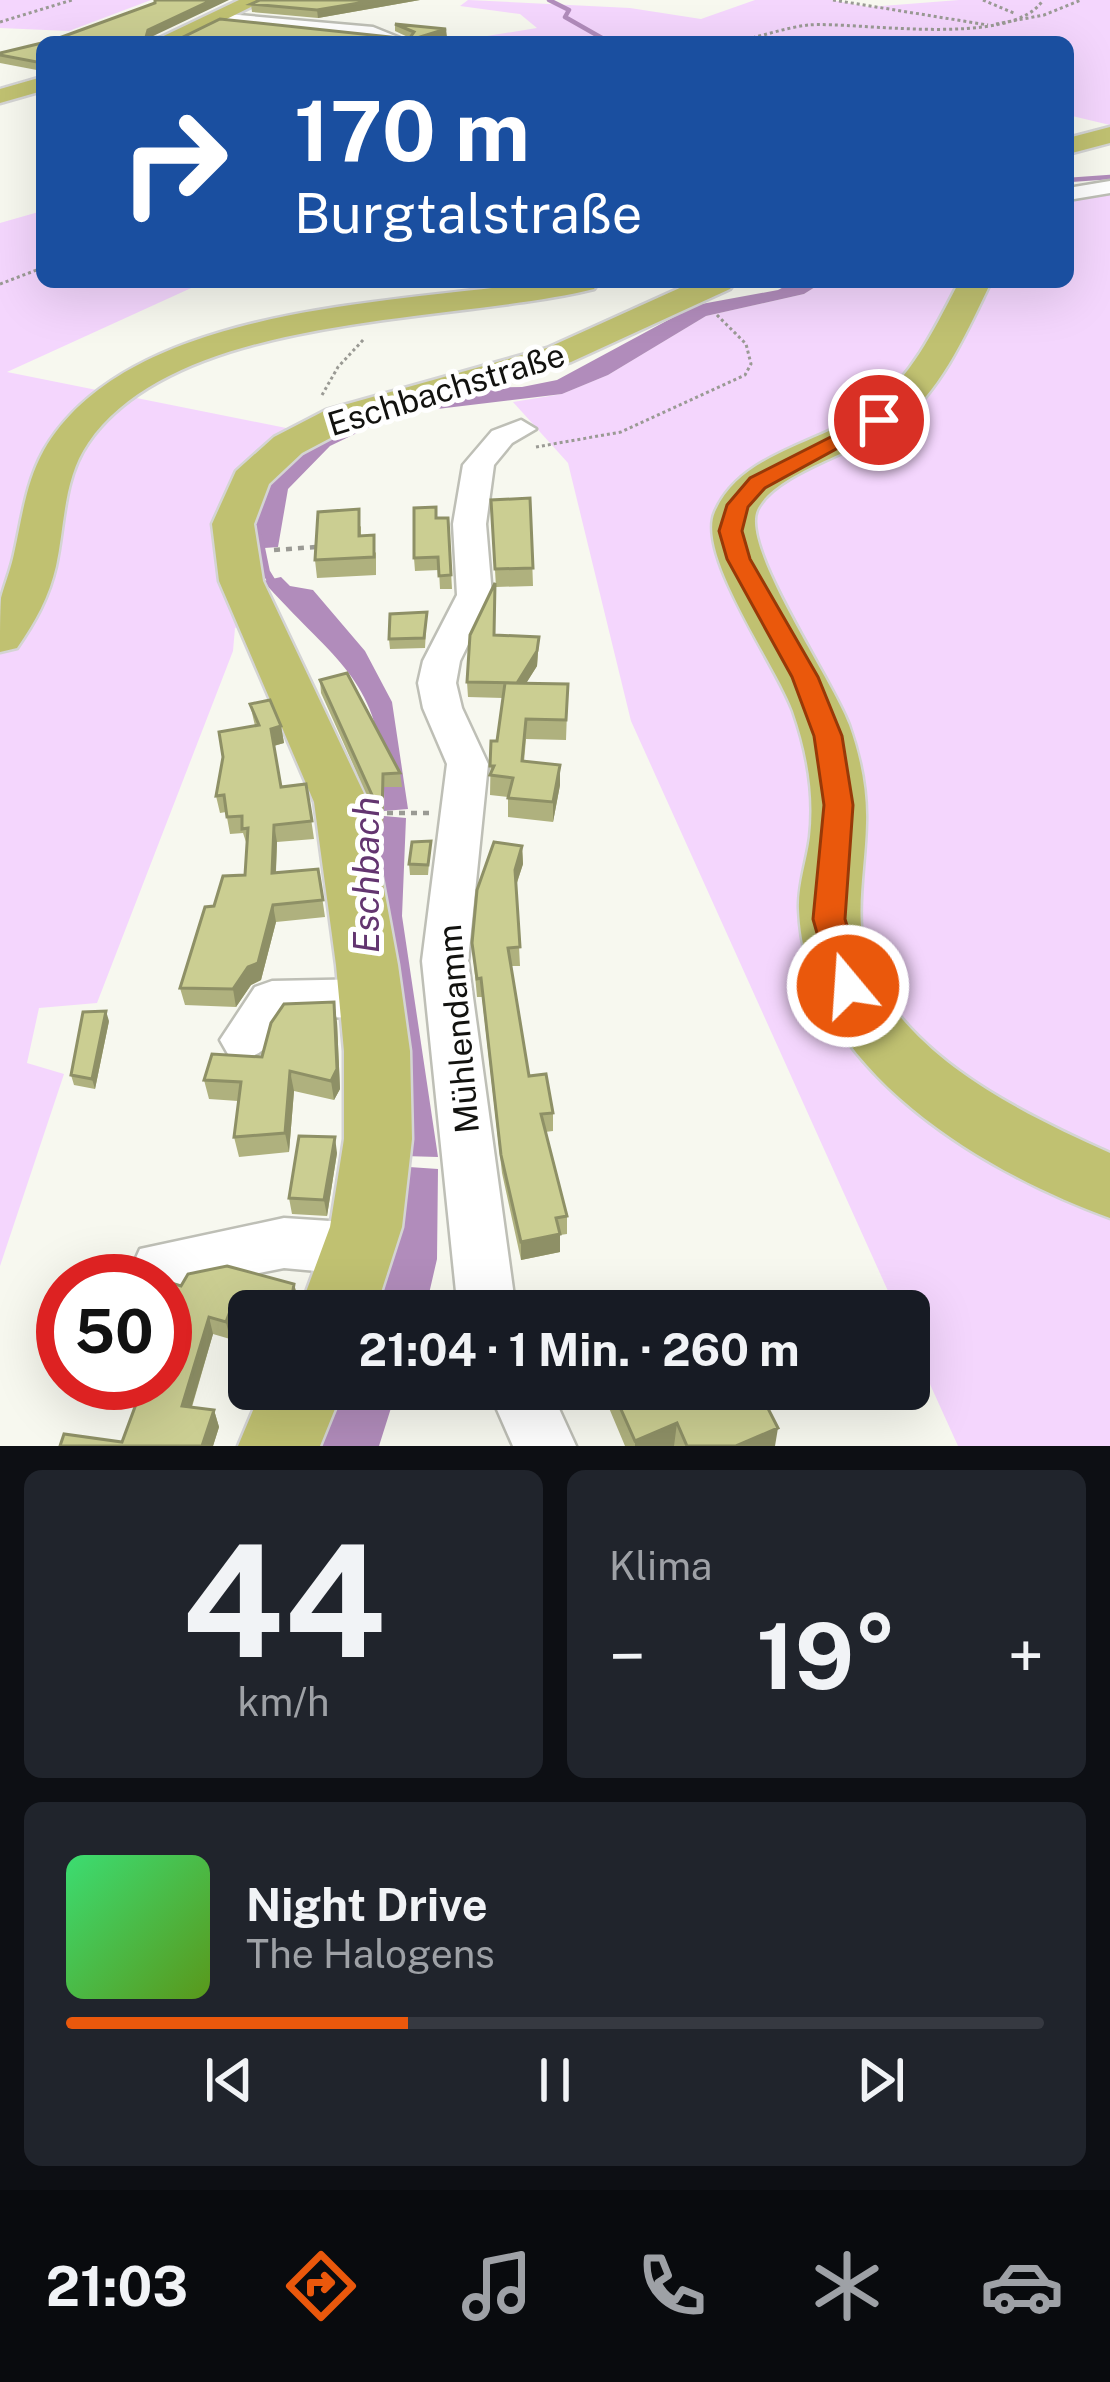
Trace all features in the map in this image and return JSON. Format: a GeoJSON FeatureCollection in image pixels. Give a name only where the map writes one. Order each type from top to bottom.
{"type":"FeatureCollection","features":[{"type":"Feature","properties":{"kind":"main road"},"geometry":{"type":"LineString","coordinates":[[176,36],[255,0]]}},
{"type":"Feature","properties":{"kind":"main road"},"geometry":{"type":"LineString","coordinates":[[0,96],[36,86]]}},
{"type":"Feature","properties":{"kind":"main road"},"geometry":{"type":"LineString","coordinates":[[1074,144],[1110,135]]}},
{"type":"Feature","properties":{"kind":"main road"},"geometry":{"type":"LineString","coordinates":[[0,638],[33,582],[50,481],[63,450],[81,426],[117,395],[173,363],[254,333],[541,288]]}},
{"type":"Feature","properties":{"kind":"main road"},"geometry":{"type":"LineString","coordinates":[[972,288],[904,399],[851,438],[758,483],[738,505],[731,537],[805,677],[828,736],[839,805],[830,933],[855,999],[895,1053],[932,1087],[1025,1147],[1110,1187]]}},
{"type":"Feature","properties":{"kind":"main road","name":"Eschbachstraße"},"geometry":{"type":"LineString","coordinates":[[348,1280],[378,1139],[371,998],[341,802],[231,553],[234,518],[250,485],[271,461],[314,429],[391,399],[560,355],[717,298]]}},
{"type":"Feature","properties":{"kind":"main road"},"geometry":{"type":"LineString","coordinates":[[278,1446],[294,1410]]}},
{"type":"Feature","properties":{"kind":"street"},"geometry":{"type":"LineString","coordinates":[[216,18],[384,36]]}},
{"type":"Feature","properties":{"kind":"street"},"geometry":{"type":"LineString","coordinates":[[1074,193],[1110,187]]}},
{"type":"Feature","properties":{"kind":"street","name":"Mühlendamm"},"geometry":{"type":"LineString","coordinates":[[484,1290],[445,962],[445,920],[469,773],[463,742],[441,706],[437,686],[440,667],[475,597],[469,510],[502,442]]}},
{"type":"Feature","properties":{"kind":"street"},"geometry":{"type":"LineString","coordinates":[[245,1040],[272,1000],[371,998]]}},
{"type":"Feature","properties":{"kind":"street"},"geometry":{"type":"LineString","coordinates":[[192,1261],[284,1243],[348,1280]]}},
{"type":"Feature","properties":{"kind":"street"},"geometry":{"type":"LineString","coordinates":[[528,1410],[545,1446]]}},
{"type":"Feature","properties":{"kind":"path"},"geometry":{"type":"LineString","coordinates":[[0,22],[72,0]]}},
{"type":"Feature","properties":{"kind":"path"},"geometry":{"type":"LineString","coordinates":[[833,0],[995,24],[1037,8],[1043,0]]}},
{"type":"Feature","properties":{"kind":"path"},"geometry":{"type":"LineString","coordinates":[[983,0],[1016,14]]}},
{"type":"Feature","properties":{"kind":"path"},"geometry":{"type":"LineString","coordinates":[[761,36],[808,25],[920,31],[995,24],[1044,15],[1081,0]]}},
{"type":"Feature","properties":{"kind":"path"},"geometry":{"type":"LineString","coordinates":[[0,284],[36,270]]}},
{"type":"Feature","properties":{"kind":"path"},"geometry":{"type":"LineString","coordinates":[[502,442],[621,432],[745,375],[751,364],[746,344],[717,298]]}},
{"type":"Feature","properties":{"kind":"path"},"geometry":{"type":"LineString","coordinates":[[314,429],[300,426],[338,367],[366,336],[415,306]]}},
{"type":"Feature","properties":{"kind":"path"},"geometry":{"type":"LineString","coordinates":[[301,548],[324,547]]}},
{"type":"Feature","properties":{"kind":"path"},"geometry":{"type":"LineString","coordinates":[[379,813],[420,813]]}},
{"type":"Feature","properties":{"kind":"shaded area"},"geometry":{"type":"Polygon","coordinates":[[[0,0],[151,0],[69,31],[0,28],[0,0]]]}},
{"type":"Feature","properties":{"kind":"shaded area"},"geometry":{"type":"Polygon","coordinates":[[[468,0],[630,8],[701,19],[755,0],[831,0],[869,7],[959,0],[1110,0],[1110,125],[1074,116],[1074,36],[488,36],[537,28],[520,14],[460,6],[468,0]]]}},
{"type":"Feature","properties":{"kind":"shaded area"},"geometry":{"type":"Polygon","coordinates":[[[1110,188],[1110,1446],[958,1446],[930,1384],[930,1290],[888,1290],[631,721],[568,463],[513,402],[562,394],[608,375],[706,316],[814,288],[1074,288],[1074,192],[1110,188]]]}},
{"type":"Feature","properties":{"kind":"shaded area"},"geometry":{"type":"Polygon","coordinates":[[[36,213],[36,288],[191,288],[7,372],[301,431],[219,517],[217,554],[247,624],[235,628],[233,651],[97,1003],[39,1008],[27,1063],[64,1074],[0,1266],[0,223],[36,213]]]}},
{"type":"Feature","properties":{"kind":"shaded area"},"geometry":{"type":"Polygon","coordinates":[[[814,288],[706,316],[608,375],[562,394],[404,413],[330,446],[288,489],[278,547],[249,549],[255,512],[269,484],[329,432],[470,388],[522,387],[557,380],[696,305],[814,288]]]}},
{"type":"Feature","properties":{"kind":"shaded area"},"geometry":{"type":"Polygon","coordinates":[[[281,577],[290,586],[313,590],[365,651],[392,702],[408,809],[384,811],[383,767],[367,704],[336,657],[263,581],[281,577]]]}},
{"type":"Feature","properties":{"kind":"shaded area"},"geometry":{"type":"Polygon","coordinates":[[[384,816],[406,818],[402,916],[438,1157],[404,1156],[374,848],[384,816]]]}},
{"type":"Feature","properties":{"kind":"shaded area"},"geometry":{"type":"Polygon","coordinates":[[[409,1167],[438,1169],[437,1259],[430,1290],[364,1290],[409,1167]]]}},
{"type":"Feature","properties":{"kind":"shaded area"},"geometry":{"type":"Polygon","coordinates":[[[316,1410],[390,1410],[379,1446],[301,1446],[316,1410]]]}},
{"type":"Feature","properties":{"kind":"building"},"geometry":{"type":"Polygon","coordinates":[[[212,0],[148,30],[146,36],[64,36],[155,3],[212,0]]]}},
{"type":"Feature","properties":{"kind":"building"},"geometry":{"type":"Polygon","coordinates":[[[260,0],[377,0],[317,10],[251,4],[260,0]]]}},
{"type":"Feature","properties":{"kind":"building"},"geometry":{"type":"Polygon","coordinates":[[[220,19],[381,36],[185,36],[220,19]]]}},
{"type":"Feature","properties":{"kind":"building"},"geometry":{"type":"Polygon","coordinates":[[[395,24],[446,29],[411,36],[414,32],[395,24]]]}},
{"type":"Feature","properties":{"kind":"building"},"geometry":{"type":"Polygon","coordinates":[[[36,44],[36,62],[0,55],[36,44]]]}},
{"type":"Feature","properties":{"kind":"building"},"geometry":{"type":"Polygon","coordinates":[[[530,498],[533,568],[495,569],[491,500],[530,498]]]}},
{"type":"Feature","properties":{"kind":"building"},"geometry":{"type":"Polygon","coordinates":[[[436,507],[436,518],[448,518],[451,575],[439,576],[438,557],[414,558],[414,508],[436,507]]]}},
{"type":"Feature","properties":{"kind":"building"},"geometry":{"type":"Polygon","coordinates":[[[359,509],[359,536],[374,535],[374,557],[315,560],[318,512],[359,509]]]}},
{"type":"Feature","properties":{"kind":"building"},"geometry":{"type":"Polygon","coordinates":[[[495,583],[494,635],[539,637],[537,651],[517,683],[467,682],[470,635],[495,583]]]}},
{"type":"Feature","properties":{"kind":"building"},"geometry":{"type":"Polygon","coordinates":[[[427,612],[424,638],[389,639],[390,614],[427,612]]]}},
{"type":"Feature","properties":{"kind":"building"},"geometry":{"type":"Polygon","coordinates":[[[347,673],[400,773],[383,774],[382,817],[320,680],[347,673]]]}},
{"type":"Feature","properties":{"kind":"building"},"geometry":{"type":"Polygon","coordinates":[[[505,683],[568,684],[566,720],[526,719],[522,761],[560,765],[553,802],[508,798],[513,778],[490,775],[494,766],[490,766],[491,741],[497,741],[505,683]]]}},
{"type":"Feature","properties":{"kind":"building"},"geometry":{"type":"Polygon","coordinates":[[[270,700],[281,726],[271,729],[281,787],[306,784],[312,821],[274,825],[272,873],[318,869],[323,900],[273,905],[258,963],[248,967],[233,989],[180,988],[205,907],[214,906],[223,876],[245,875],[248,828],[242,829],[242,816],[227,817],[224,795],[216,796],[223,757],[219,732],[259,725],[250,704],[270,700]]]}},
{"type":"Feature","properties":{"kind":"building"},"geometry":{"type":"Polygon","coordinates":[[[431,841],[428,865],[409,864],[412,842],[431,841]]]}},
{"type":"Feature","properties":{"kind":"building"},"geometry":{"type":"Polygon","coordinates":[[[494,842],[522,846],[515,870],[520,947],[508,948],[529,1076],[546,1074],[553,1113],[541,1114],[567,1216],[556,1218],[560,1234],[521,1242],[501,1155],[481,978],[477,979],[472,943],[477,890],[494,842]]]}},
{"type":"Feature","properties":{"kind":"building"},"geometry":{"type":"Polygon","coordinates":[[[334,1002],[337,1069],[331,1081],[290,1071],[285,1133],[234,1137],[241,1082],[204,1080],[212,1054],[262,1057],[271,1023],[284,1004],[334,1002]]]}},
{"type":"Feature","properties":{"kind":"building"},"geometry":{"type":"Polygon","coordinates":[[[106,1011],[92,1079],[71,1075],[83,1012],[106,1011]]]}},
{"type":"Feature","properties":{"kind":"building"},"geometry":{"type":"Polygon","coordinates":[[[299,1136],[335,1137],[324,1200],[289,1198],[299,1136]]]}},
{"type":"Feature","properties":{"kind":"building"},"geometry":{"type":"Polygon","coordinates":[[[227,1266],[294,1284],[293,1290],[228,1290],[226,1322],[209,1317],[192,1373],[192,1273],[227,1266]]]}},
{"type":"Feature","properties":{"kind":"building"},"geometry":{"type":"Polygon","coordinates":[[[134,1410],[214,1410],[202,1446],[60,1446],[64,1434],[122,1442],[134,1410]]]}},
{"type":"Feature","properties":{"kind":"building"},"geometry":{"type":"Polygon","coordinates":[[[621,1410],[769,1410],[778,1428],[736,1446],[687,1446],[677,1423],[635,1441],[621,1410]]]}},
{"type":"Feature","properties":{"kind":"waterway"},"geometry":{"type":"LineString","coordinates":[[549,0],[569,10],[565,17],[598,36]]}},
{"type":"Feature","properties":{"kind":"waterway","name":"Eschbach"},"geometry":{"type":"LineString","coordinates":[[1074,180],[1110,177]]}},
{"type":"Feature","properties":{"kind":"waterway","name":"Eschbach"},"geometry":{"type":"LineString","coordinates":[[259,538],[266,572],[277,590]]}},
{"type":"Feature","properties":{"kind":"route"},"geometry":{"type":"LineString","coordinates":[[848,986],[830,933],[829,893],[839,805],[828,736],[805,677],[739,559],[730,531],[738,505],[758,483],[879,420]]}}]}
